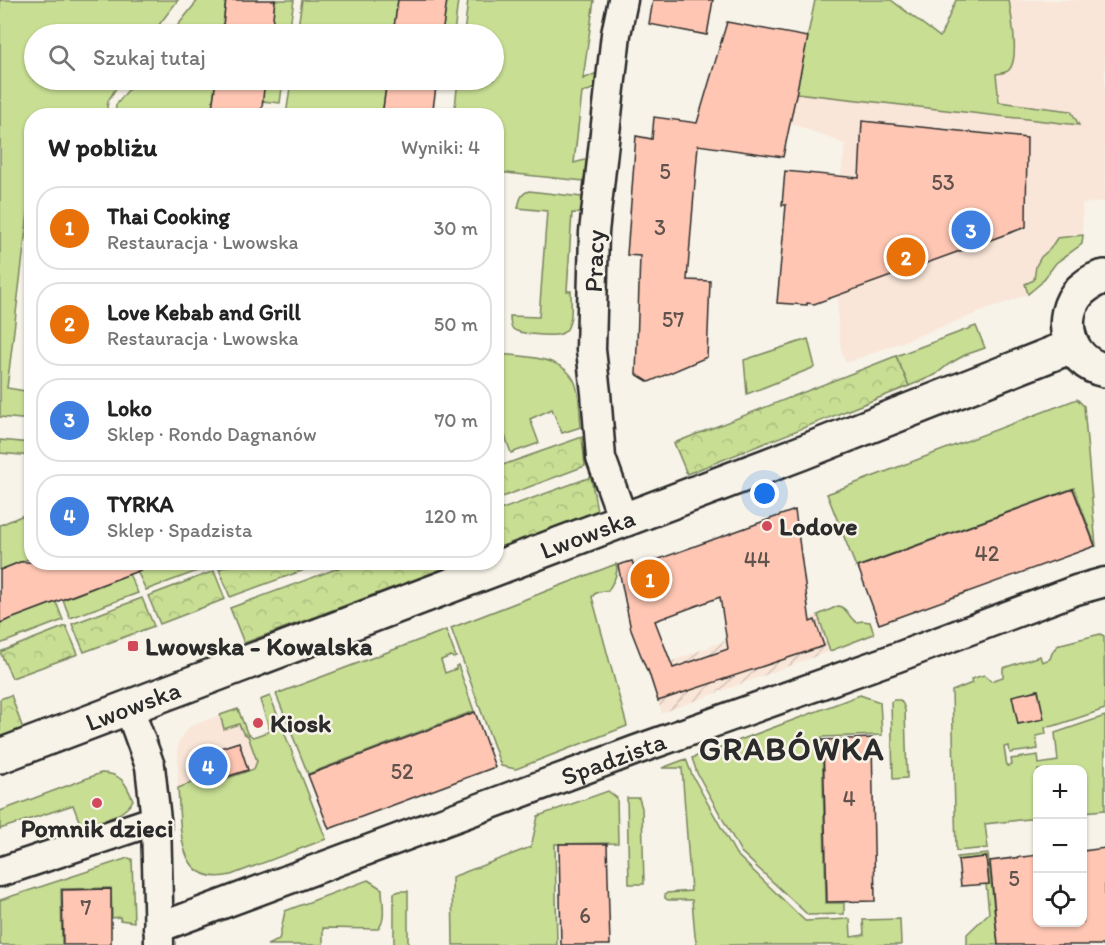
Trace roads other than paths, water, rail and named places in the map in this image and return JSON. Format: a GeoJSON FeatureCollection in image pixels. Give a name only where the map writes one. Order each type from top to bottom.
{"type":"FeatureCollection","features":[{"type":"Feature","properties":{"kind":"street","name":"Pracy"},"geometry":{"type":"LineString","coordinates":[[623,0],[616,34],[594,232],[591,351],[600,458],[623,519]]}},
{"type":"Feature","properties":{"kind":"street"},"geometry":{"type":"LineString","coordinates":[[1105,277],[1087,284],[1076,295],[1069,308],[1066,323],[1075,351],[1086,362],[1105,370]]}},
{"type":"Feature","properties":{"kind":"street","name":"Lwowska"},"geometry":{"type":"LineString","coordinates":[[504,565],[839,438],[1072,346]]}},
{"type":"Feature","properties":{"kind":"street","name":"Lwowska"},"geometry":{"type":"LineString","coordinates":[[0,756],[490,570]]}},
{"type":"Feature","properties":{"kind":"street","name":"Spadzista"},"geometry":{"type":"LineString","coordinates":[[129,708],[150,766],[156,820],[158,936],[655,743],[898,657],[1076,590],[1105,582]]}},
{"type":"Feature","properties":{"kind":"street"},"geometry":{"type":"LineString","coordinates":[[0,872],[156,820]]}},
{"type":"Feature","properties":{"kind":"place","name":"Loko"},"geometry":{"type":"Point","coordinates":[971,230]}},
{"type":"Feature","properties":{"kind":"place","name":"Love Kebab and Grill"},"geometry":{"type":"Point","coordinates":[906,257]}},
{"type":"Feature","properties":{"kind":"place","name":"Lodove"},"geometry":{"type":"Point","coordinates":[767,526]}},
{"type":"Feature","properties":{"kind":"place","name":"Thai Cooking"},"geometry":{"type":"Point","coordinates":[650,579]}},
{"type":"Feature","properties":{"kind":"place","name":"Lwowska - Kowalska"},"geometry":{"type":"Point","coordinates":[133,646]}},
{"type":"Feature","properties":{"kind":"place","name":"Kiosk"},"geometry":{"type":"Point","coordinates":[258,723]}},
{"type":"Feature","properties":{"kind":"place","name":"TYRKA"},"geometry":{"type":"Point","coordinates":[208,766]}},
{"type":"Feature","properties":{"kind":"place","name":"Pomnik dzieci"},"geometry":{"type":"Point","coordinates":[97,803]}},
{"type":"Feature","properties":{"kind":"district","name":"GRABÓWKA"},"geometry":{"type":"Point","coordinates":[792,749]}}]}
